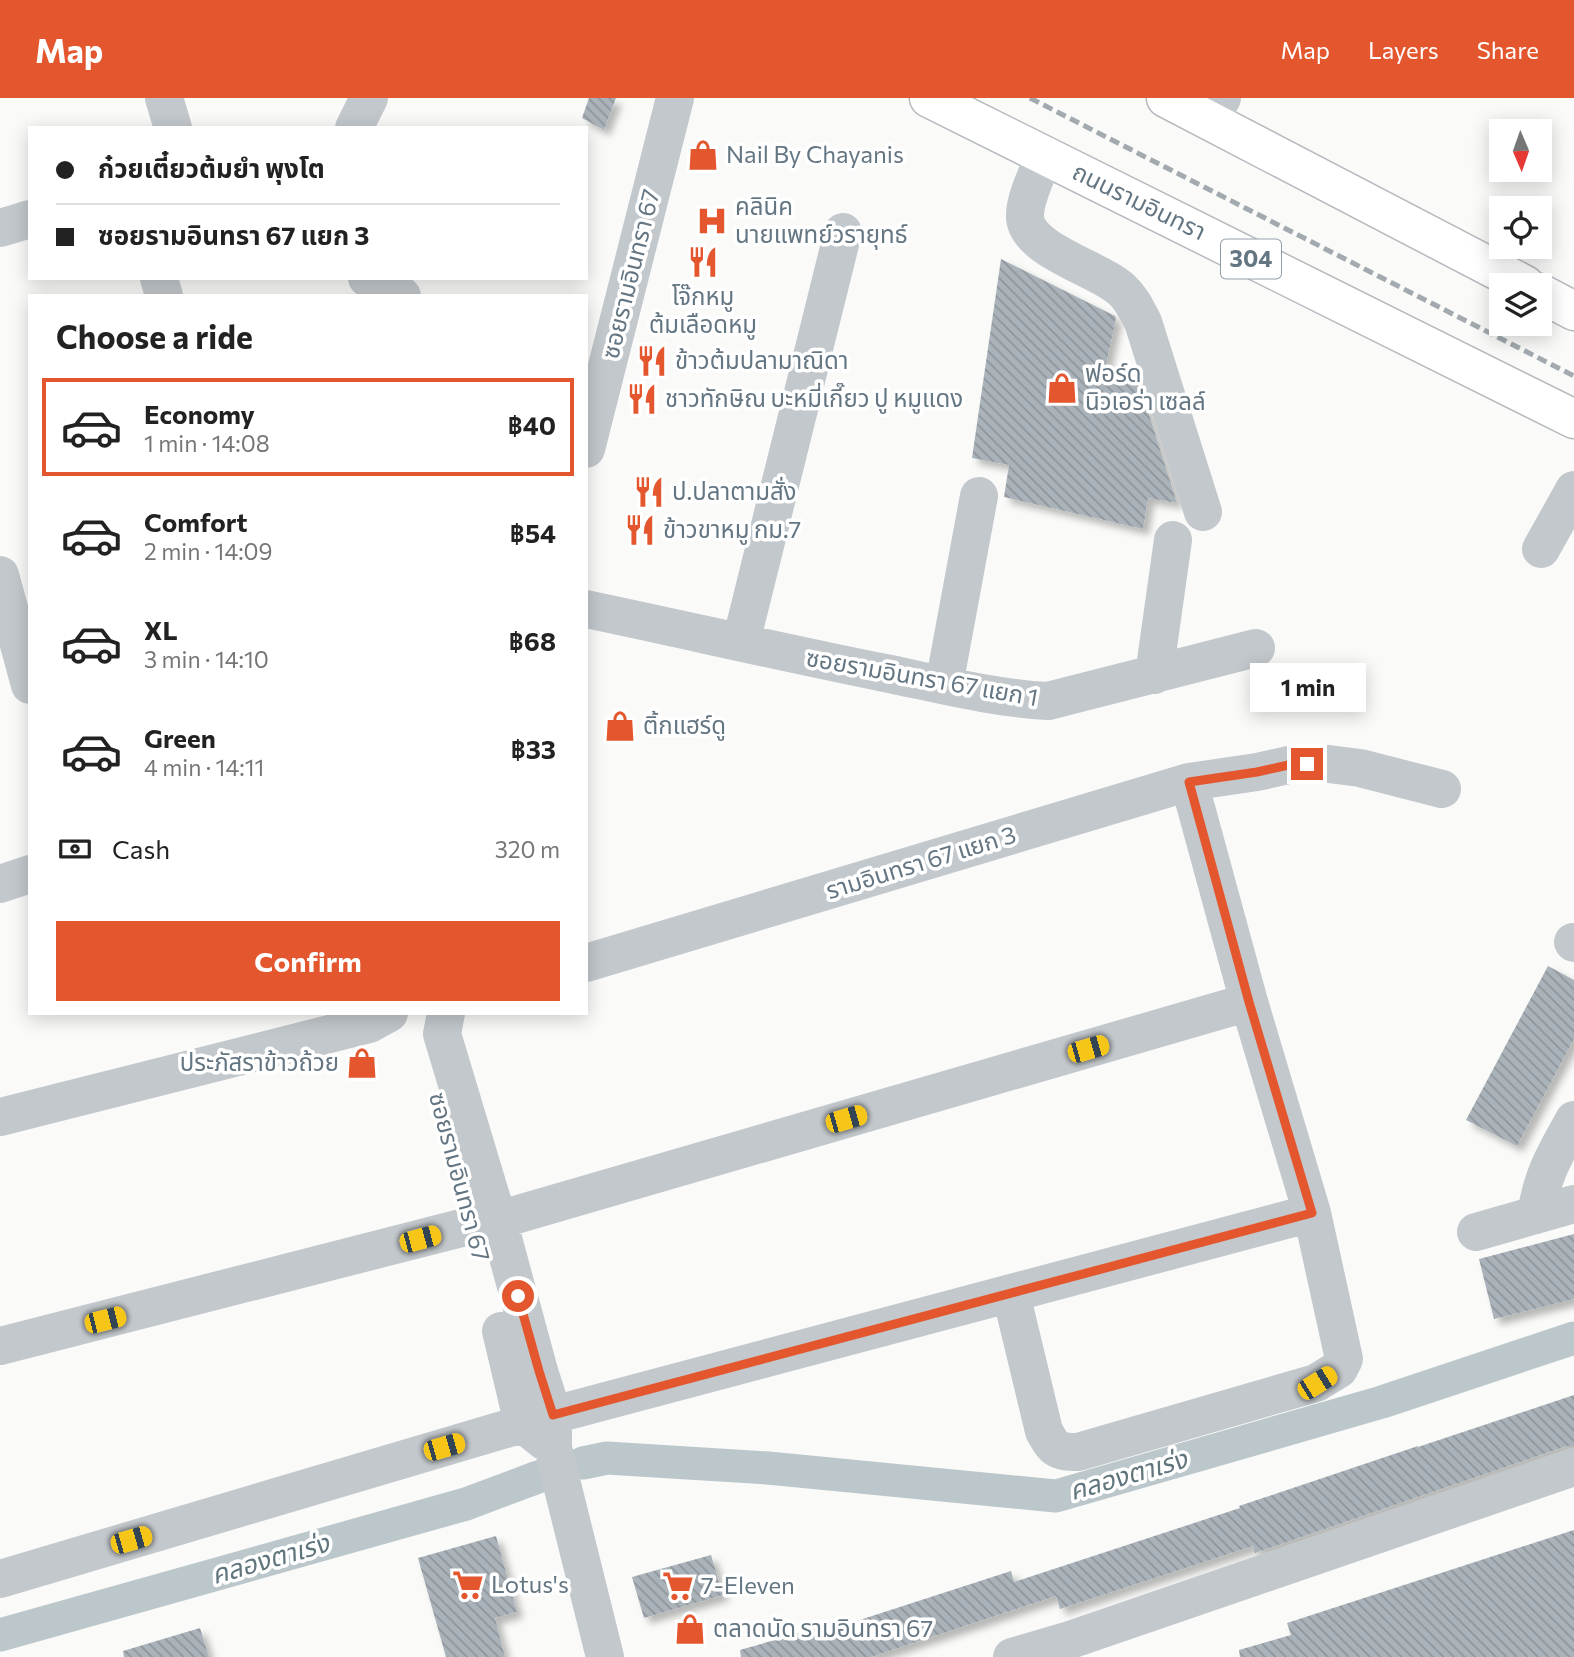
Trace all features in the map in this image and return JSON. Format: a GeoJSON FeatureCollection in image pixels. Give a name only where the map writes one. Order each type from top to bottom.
{"type":"FeatureCollection","features":[{"type":"Feature","properties":{"kind":"main road","name":"ถนนรามอินทรา"},"geometry":{"type":"LineString","coordinates":[[929,98],[1574,419]]}},
{"type":"Feature","properties":{"kind":"main road"},"geometry":{"type":"LineString","coordinates":[[1166,98],[1215,109],[1504,273]]}},
{"type":"Feature","properties":{"kind":"main road"},"geometry":{"type":"LineString","coordinates":[[1552,299],[1574,311]]}},
{"type":"Feature","properties":{"kind":"street"},"geometry":{"type":"LineString","coordinates":[[164,98],[172,126]]}},
{"type":"Feature","properties":{"kind":"street"},"geometry":{"type":"LineString","coordinates":[[355,126],[369,98]]}},
{"type":"Feature","properties":{"kind":"street","name":"ซอยรามอินทรา 67"},"geometry":{"type":"LineString","coordinates":[[588,350],[649,98]]}},
{"type":"Feature","properties":{"kind":"street","name":"ซอยรามอินทรา 67"},"geometry":{"type":"LineString","coordinates":[[588,434],[594,390],[675,98]]}},
{"type":"Feature","properties":{"kind":"street"},"geometry":{"type":"LineString","coordinates":[[1044,156],[1026,205],[1027,226],[1041,244],[1121,289],[1135,306],[1143,322],[1203,512]]}},
{"type":"Feature","properties":{"kind":"street"},"geometry":{"type":"LineString","coordinates":[[0,228],[28,220]]}},
{"type":"Feature","properties":{"kind":"street"},"geometry":{"type":"LineString","coordinates":[[741,642],[843,232]]}},
{"type":"Feature","properties":{"kind":"street"},"geometry":{"type":"LineString","coordinates":[[1541,549],[1574,490]]}},
{"type":"Feature","properties":{"kind":"street"},"geometry":{"type":"LineString","coordinates":[[944,685],[979,496]]}},
{"type":"Feature","properties":{"kind":"street"},"geometry":{"type":"LineString","coordinates":[[1154,675],[1173,540]]}},
{"type":"Feature","properties":{"kind":"street"},"geometry":{"type":"LineString","coordinates":[[0,575],[28,678]]}},
{"type":"Feature","properties":{"kind":"street","name":"ซอยรามอินทรา 67 แยก 1"},"geometry":{"type":"LineString","coordinates":[[588,609],[944,685],[1017,699],[1048,701],[1256,648]]}},
{"type":"Feature","properties":{"kind":"street","name":"รามอินทรา 67 แยก 3"},"geometry":{"type":"LineString","coordinates":[[588,962],[1189,782],[1293,764],[1321,763],[1360,768],[1442,789]]}},
{"type":"Feature","properties":{"kind":"street"},"geometry":{"type":"LineString","coordinates":[[1011,1294],[1044,1431],[1052,1446],[1062,1452],[1077,1452],[1317,1383],[1339,1369],[1344,1359],[1312,1213],[1249,1002],[1189,782]]}},
{"type":"Feature","properties":{"kind":"street"},"geometry":{"type":"LineString","coordinates":[[0,884],[28,875]]}},
{"type":"Feature","properties":{"kind":"street"},"geometry":{"type":"LineString","coordinates":[[0,1346],[485,1223],[1249,1002]]}},
{"type":"Feature","properties":{"kind":"street","name":"ซอยรามอินทรา 67"},"geometry":{"type":"LineString","coordinates":[[418,1015],[421,1041],[539,1371],[543,1429],[606,1657]]}},
{"type":"Feature","properties":{"kind":"street","name":"ซอยรามอินทรา 67"},"geometry":{"type":"LineString","coordinates":[[446,1015],[442,1034],[485,1223]]}},
{"type":"Feature","properties":{"kind":"street"},"geometry":{"type":"LineString","coordinates":[[0,1117],[374,1017]]}},
{"type":"Feature","properties":{"kind":"street"},"geometry":{"type":"LineString","coordinates":[[1536,1215],[1540,1190],[1551,1162],[1574,1120]]}},
{"type":"Feature","properties":{"kind":"street"},"geometry":{"type":"LineString","coordinates":[[1476,1232],[1574,1204]]}},
{"type":"Feature","properties":{"kind":"street"},"geometry":{"type":"LineString","coordinates":[[0,1579],[543,1429],[1011,1294],[1312,1213]]}},
{"type":"Feature","properties":{"kind":"street"},"geometry":{"type":"LineString","coordinates":[[1012,1657],[1072,1648],[1574,1466]]}},
{"type":"Feature","properties":{"kind":"building"},"geometry":{"type":"Polygon","coordinates":[[[589,98],[616,98],[604,130],[582,118],[589,98]]]}},
{"type":"Feature","properties":{"kind":"building","name":"ฟอร์ด นิวเอร่า เซลล์"},"geometry":{"type":"Polygon","coordinates":[[[1001,259],[1115,316],[1106,365],[1136,371],[1142,390],[1139,404],[1146,405],[1177,503],[1148,498],[1143,529],[1004,497],[1009,465],[972,458],[1001,259]]]}},
{"type":"Feature","properties":{"kind":"building"},"geometry":{"type":"Polygon","coordinates":[[[1548,966],[1574,980],[1574,1039],[1517,1146],[1466,1120],[1548,966]]]}},
{"type":"Feature","properties":{"kind":"building"},"geometry":{"type":"Polygon","coordinates":[[[1574,1234],[1574,1299],[1494,1319],[1479,1259],[1574,1234]]]}},
{"type":"Feature","properties":{"kind":"building"},"geometry":{"type":"Polygon","coordinates":[[[1574,1395],[1574,1446],[1567,1446],[1255,1553],[1253,1546],[1060,1609],[1056,1596],[871,1657],[741,1657],[740,1650],[834,1623],[835,1628],[1011,1571],[1014,1582],[1574,1395]]]}},
{"type":"Feature","properties":{"kind":"building"},"geometry":{"type":"Polygon","coordinates":[[[1574,1530],[1574,1657],[1240,1657],[1239,1650],[1291,1635],[1287,1623],[1574,1530]]]}},
{"type":"Feature","properties":{"kind":"building","name":"Lotus's"},"geometry":{"type":"Polygon","coordinates":[[[496,1536],[517,1612],[495,1618],[505,1657],[446,1657],[418,1558],[496,1536]]]}},
{"type":"Feature","properties":{"kind":"building","name":"7-Eleven"},"geometry":{"type":"Polygon","coordinates":[[[711,1555],[723,1595],[644,1618],[632,1577],[711,1555]]]}},
{"type":"Feature","properties":{"kind":"building"},"geometry":{"type":"Polygon","coordinates":[[[200,1628],[209,1657],[124,1657],[123,1651],[200,1628]]]}},
{"type":"Feature","properties":{"kind":"waterway","name":"คลองตาเร่ง"},"geometry":{"type":"LineString","coordinates":[[583,1463],[607,1458],[768,1468],[1056,1496],[1382,1402],[1574,1338]]}},
{"type":"Feature","properties":{"kind":"waterway","name":"คลองตาเร่ง"},"geometry":{"type":"LineString","coordinates":[[0,1635],[466,1504],[538,1477]]}},
{"type":"Feature","properties":{"kind":"railway"},"geometry":{"type":"LineString","coordinates":[[1030,98],[1574,376]]}},
{"type":"Feature","properties":{"kind":"place","name":"Nail By Chayanis"},"geometry":{"type":"Point","coordinates":[703,155]}},
{"type":"Feature","properties":{"kind":"place","name":"คลินิค นายแพทย์วรายุทธ์"},"geometry":{"type":"Point","coordinates":[712,221]}},
{"type":"Feature","properties":{"kind":"place","name":"โจ๊กหมู ต้มเลือดหมู"},"geometry":{"type":"Point","coordinates":[703,262]}},
{"type":"Feature","properties":{"kind":"place","name":"ข้าวต้มปลามาณิดา"},"geometry":{"type":"Point","coordinates":[652,361]}},
{"type":"Feature","properties":{"kind":"place","name":"ฟอร์ด นิวเอร่า เซลล์"},"geometry":{"type":"Point","coordinates":[1062,388]}},
{"type":"Feature","properties":{"kind":"place","name":"ชาวทักษิณ บะหมี่เกี๊ยว ปู หมูแดง"},"geometry":{"type":"Point","coordinates":[642,399]}},
{"type":"Feature","properties":{"kind":"place","name":"ป.ปลาตามสั่ง"},"geometry":{"type":"Point","coordinates":[649,492]}},
{"type":"Feature","properties":{"kind":"place","name":"ข้าวขาหมู กม.7"},"geometry":{"type":"Point","coordinates":[640,530]}},
{"type":"Feature","properties":{"kind":"place","name":"ติ้กแฮร์ดู"},"geometry":{"type":"Point","coordinates":[620,726]}},
{"type":"Feature","properties":{"kind":"place","name":"ประภัสราข้าวถ้วย"},"geometry":{"type":"Point","coordinates":[362,1063]}},
{"type":"Feature","properties":{"kind":"place","name":"Lotus's"},"geometry":{"type":"Point","coordinates":[468,1585]}},
{"type":"Feature","properties":{"kind":"place","name":"7-Eleven"},"geometry":{"type":"Point","coordinates":[678,1586]}},
{"type":"Feature","properties":{"kind":"place","name":"ตลาดนัด รามอินทรา 67"},"geometry":{"type":"Point","coordinates":[690,1629]}},
{"type":"Feature","properties":{"kind":"route"},"geometry":{"type":"LineString","coordinates":[[518,1296],[553,1415],[1312,1213],[1249,1002],[1189,782],[1293,764],[1307,764]]}}]}
